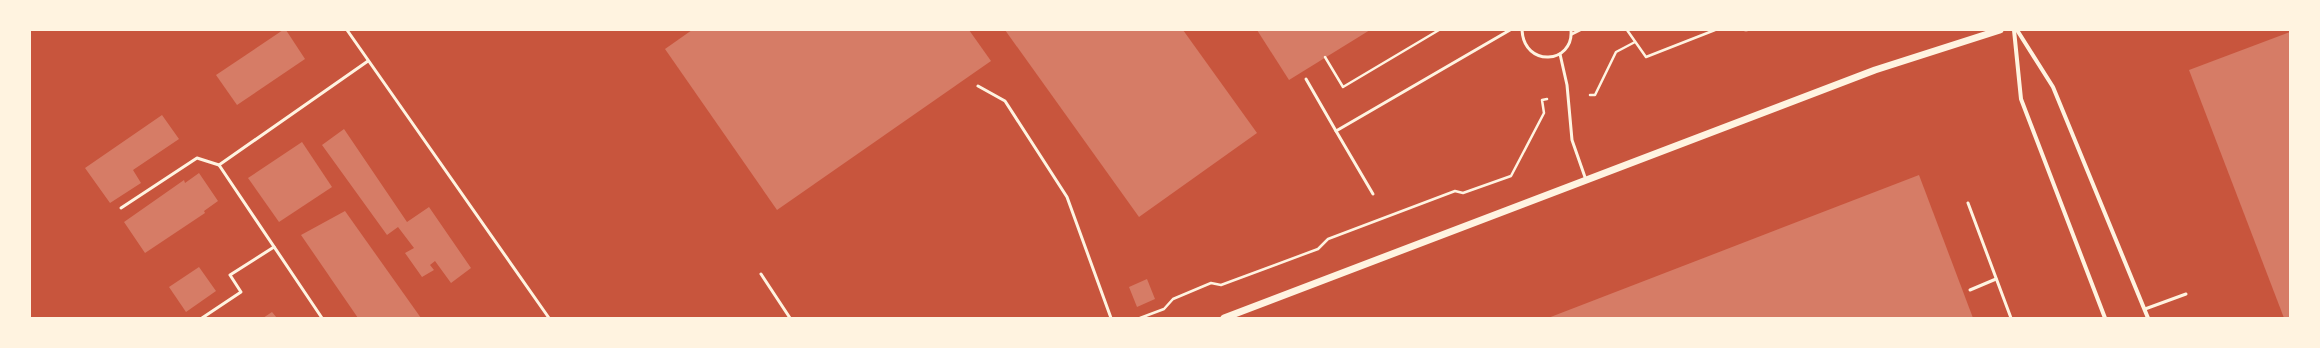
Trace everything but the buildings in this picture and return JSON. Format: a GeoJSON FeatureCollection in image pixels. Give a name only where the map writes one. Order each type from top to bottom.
{"type":"FeatureCollection","features":[{"type":"Feature","properties":{"kind":"street"},"geometry":{"type":"LineString","coordinates":[[1224,318],[1875,70],[2000,30]]}},
{"type":"Feature","properties":{"kind":"street"},"geometry":{"type":"LineString","coordinates":[[2015,30],[2053,87],[2148,318]]}},
{"type":"Feature","properties":{"kind":"street"},"geometry":{"type":"LineString","coordinates":[[2015,30],[2021,99],[2105,318]]}},
{"type":"Feature","properties":{"kind":"lane"},"geometry":{"type":"LineString","coordinates":[[347,30],[549,318]]}},
{"type":"Feature","properties":{"kind":"lane"},"geometry":{"type":"LineString","coordinates":[[1336,131],[1510,30]]}},
{"type":"Feature","properties":{"kind":"lane"},"geometry":{"type":"LineString","coordinates":[[1522,30],[1522,39],[1530,52],[1545,58],[1560,54],[1566,48],[1571,32],[1580,30]]}},
{"type":"Feature","properties":{"kind":"lane"},"geometry":{"type":"LineString","coordinates":[[1560,54],[1567,85],[1572,140],[1586,180]]}},
{"type":"Feature","properties":{"kind":"lane"},"geometry":{"type":"LineString","coordinates":[[219,165],[368,61]]}},
{"type":"Feature","properties":{"kind":"lane"},"geometry":{"type":"LineString","coordinates":[[1306,80],[1373,194]]}},
{"type":"Feature","properties":{"kind":"lane"},"geometry":{"type":"LineString","coordinates":[[978,86],[1005,101],[1067,197],[1111,318]]}},
{"type":"Feature","properties":{"kind":"lane"},"geometry":{"type":"LineString","coordinates":[[121,208],[197,158],[219,165],[322,318]]}},
{"type":"Feature","properties":{"kind":"lane"},"geometry":{"type":"LineString","coordinates":[[1968,203],[2011,318]]}},
{"type":"Feature","properties":{"kind":"lane"},"geometry":{"type":"LineString","coordinates":[[202,318],[241,292],[230,275],[274,246]]}},
{"type":"Feature","properties":{"kind":"lane"},"geometry":{"type":"LineString","coordinates":[[761,274],[790,318]]}},
{"type":"Feature","properties":{"kind":"lane"},"geometry":{"type":"LineString","coordinates":[[1970,290],[1996,279]]}},
{"type":"Feature","properties":{"kind":"lane"},"geometry":{"type":"LineString","coordinates":[[2145,309],[2186,294]]}},
{"type":"Feature","properties":{"kind":"path"},"geometry":{"type":"LineString","coordinates":[[1325,57],[1343,87],[1439,30]]}},
{"type":"Feature","properties":{"kind":"path"},"geometry":{"type":"LineString","coordinates":[[1627,30],[1646,57],[1714,30]]}},
{"type":"Feature","properties":{"kind":"path"},"geometry":{"type":"LineString","coordinates":[[1140,318],[1164,309],[1173,299],[1211,283],[1222,285],[1318,249],[1328,239],[1455,191],[1463,193],[1511,176],[1544,113],[1543,107]]}}]}
